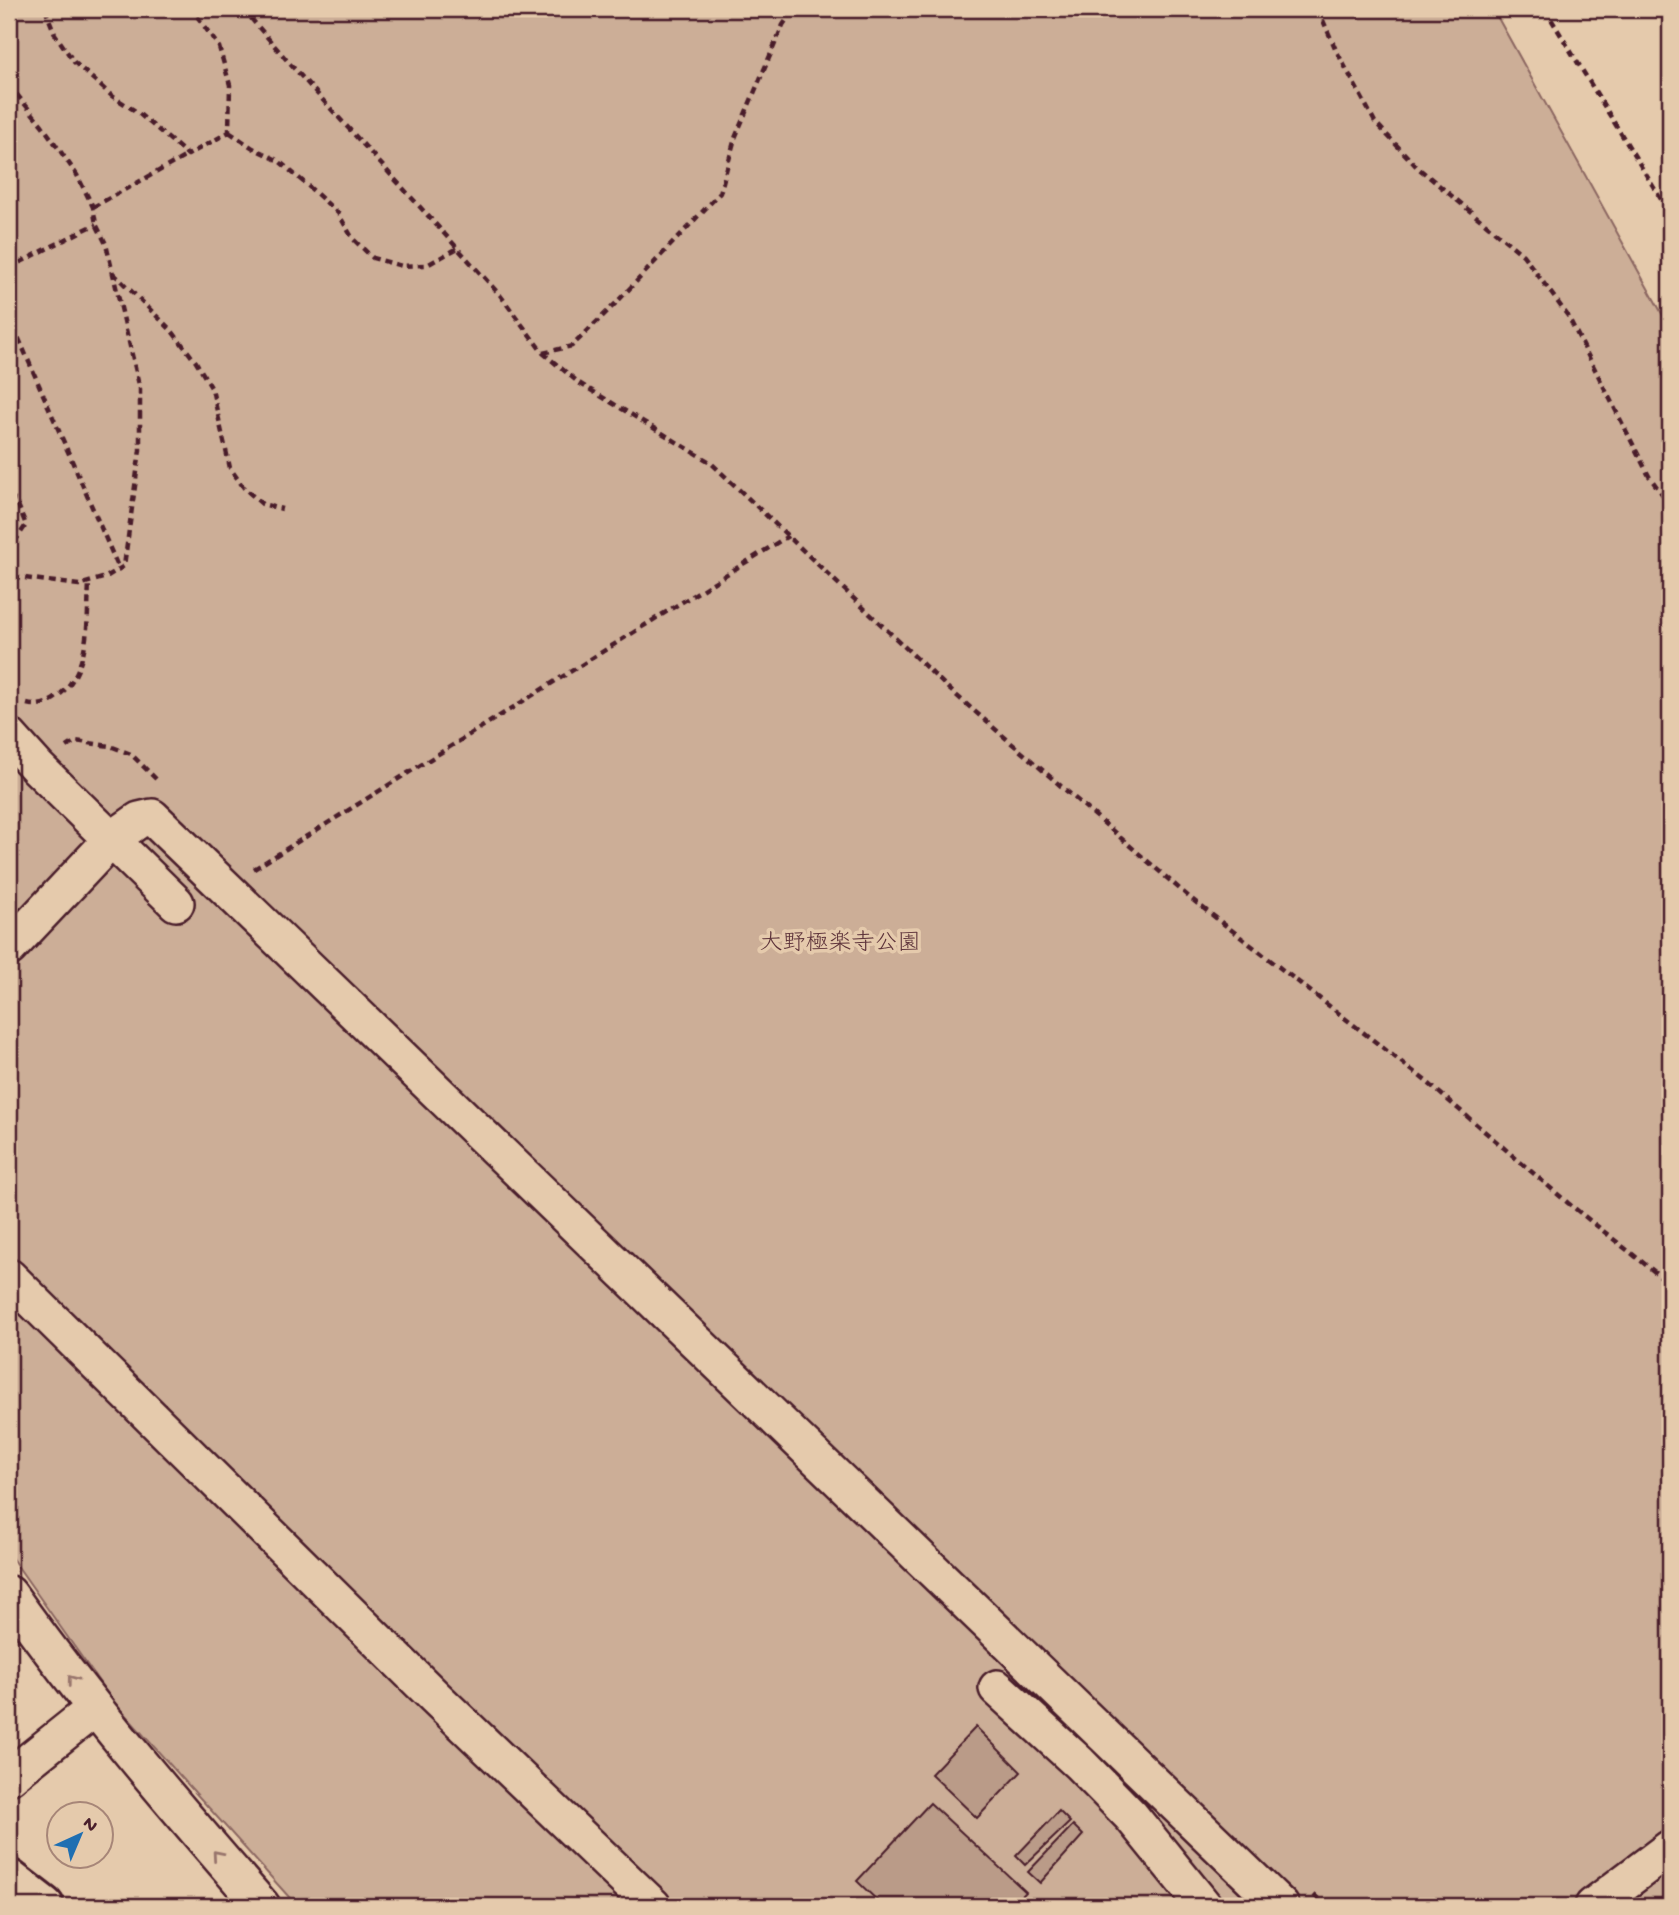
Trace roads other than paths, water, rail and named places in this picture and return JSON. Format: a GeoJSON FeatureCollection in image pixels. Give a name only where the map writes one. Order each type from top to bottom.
{"type":"FeatureCollection","features":[{"type":"Feature","properties":{"kind":"main road"},"geometry":{"type":"LineString","coordinates":[[9,1880],[44,1906]]}},
{"type":"Feature","properties":{"kind":"street"},"geometry":{"type":"LineString","coordinates":[[9,736],[37,767],[176,903]]}},
{"type":"Feature","properties":{"kind":"street"},"geometry":{"type":"LineString","coordinates":[[9,948],[112,839],[139,820],[152,817],[1281,1906]]}},
{"type":"Feature","properties":{"kind":"street"},"geometry":{"type":"LineString","coordinates":[[9,1276],[435,1698],[653,1906]]}},
{"type":"Feature","properties":{"kind":"street"},"geometry":{"type":"LineString","coordinates":[[9,1594],[94,1709],[262,1906]]}},
{"type":"Feature","properties":{"kind":"street"},"geometry":{"type":"LineString","coordinates":[[997,1688],[1079,1763],[1131,1816],[1204,1906]]}},
{"type":"Feature","properties":{"kind":"street"},"geometry":{"type":"LineString","coordinates":[[9,1777],[94,1709]]}},
{"type":"Feature","properties":{"kind":"street"},"geometry":{"type":"LineString","coordinates":[[1593,1906],[1670,1848]]}},
{"type":"Feature","properties":{"kind":"park label","name":"大野極楽寺公園"},"geometry":{"type":"Point","coordinates":[840,941]}}]}
